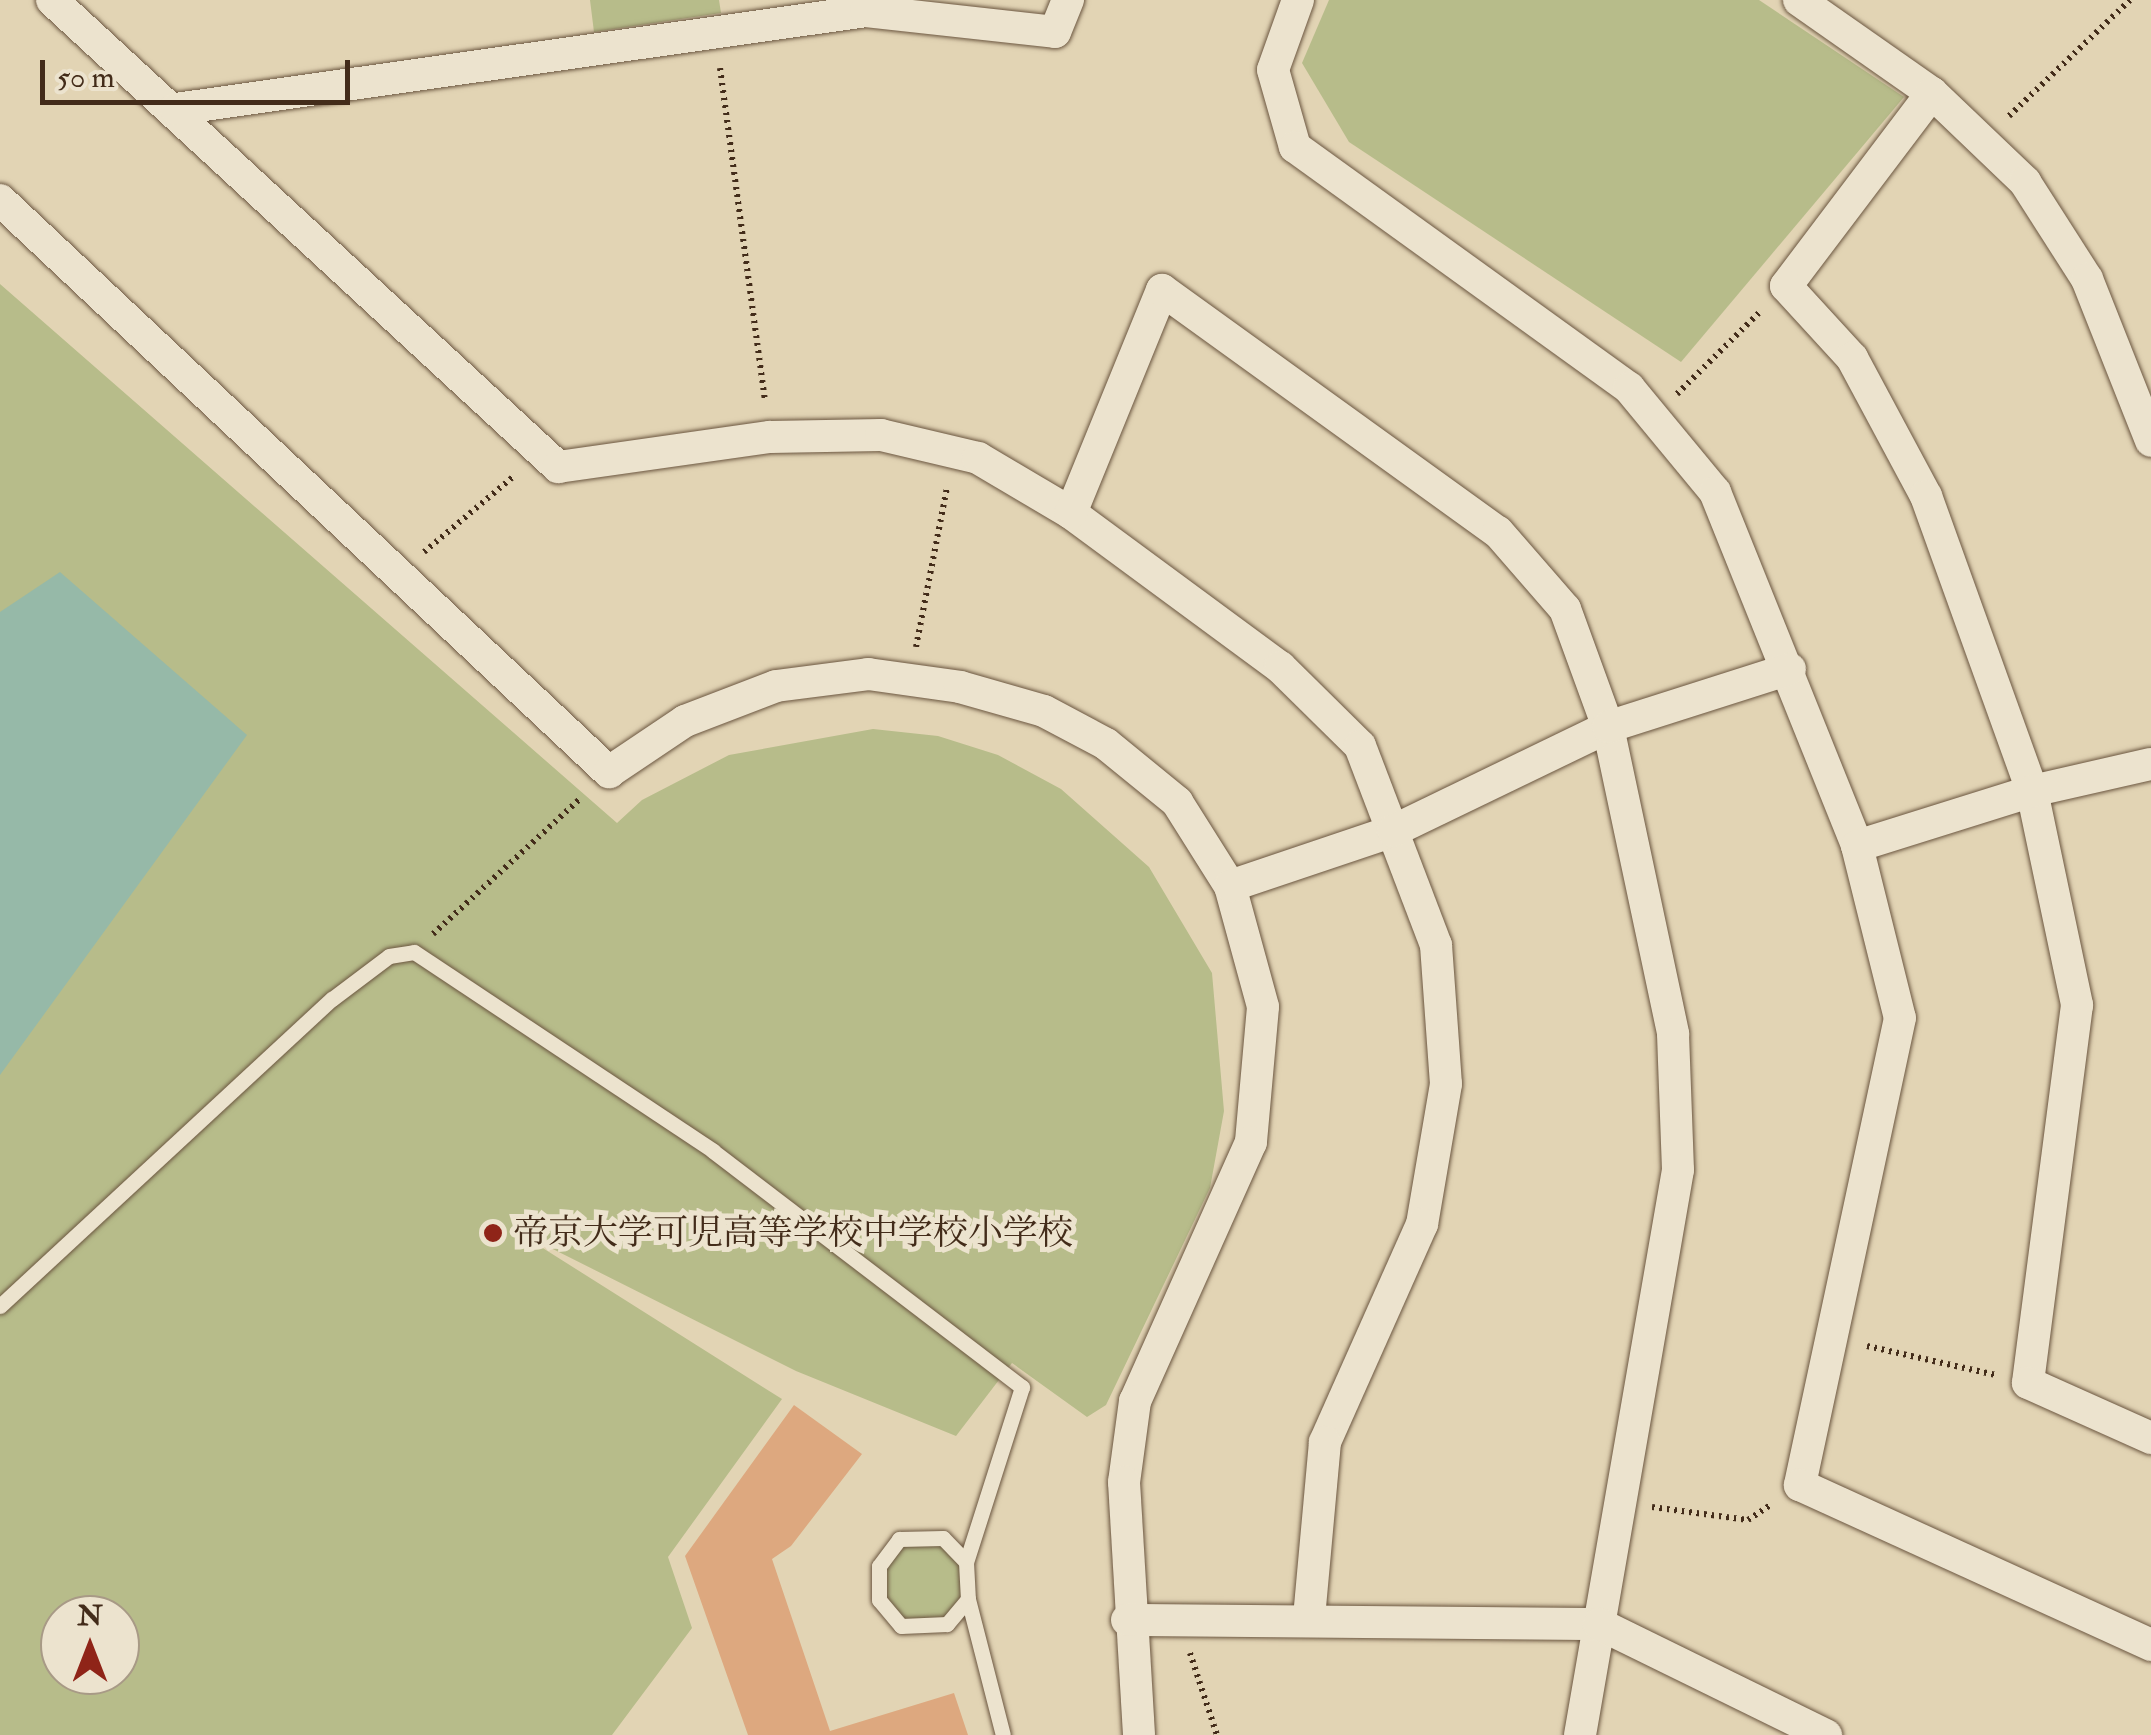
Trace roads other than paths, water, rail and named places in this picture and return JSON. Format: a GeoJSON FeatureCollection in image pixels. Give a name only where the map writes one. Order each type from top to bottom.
{"type":"FeatureCollection","features":[{"type":"Feature","properties":{"kind":"street"},"geometry":{"type":"LineString","coordinates":[[52,0],[176,109],[558,468],[770,437],[880,435],[978,458],[1071,513],[1280,667],[1360,746],[1436,945],[1446,1084],[1422,1224],[1325,1442],[1310,1617]]}},
{"type":"Feature","properties":{"kind":"street"},"geometry":{"type":"LineString","coordinates":[[176,109],[866,10],[1055,32],[1068,0]]}},
{"type":"Feature","properties":{"kind":"street"},"geometry":{"type":"LineString","coordinates":[[1298,0],[1273,70],[1295,147],[1629,388],[1715,492],[1790,669],[1857,846],[1900,1018],[1800,1484],[2151,1645]]}},
{"type":"Feature","properties":{"kind":"street"},"geometry":{"type":"LineString","coordinates":[[1799,0],[1932,92],[2026,182],[2087,279],[2151,441]]}},
{"type":"Feature","properties":{"kind":"street"},"geometry":{"type":"LineString","coordinates":[[1932,92],[1786,286],[1852,358],[1926,496],[2032,791],[2078,1005],[2028,1382],[2151,1438]]}},
{"type":"Feature","properties":{"kind":"street"},"geometry":{"type":"LineString","coordinates":[[0,200],[608,772],[685,721],[776,686],[868,674],[960,686],[1044,712],[1106,744],[1177,802],[1230,886],[1262,1007],[1251,1142],[1135,1400],[1124,1482],[1127,1620],[1138,1735]]}},
{"type":"Feature","properties":{"kind":"street"},"geometry":{"type":"LineString","coordinates":[[1071,513],[1162,290],[1498,532],[1565,610],[1608,726],[1674,1034],[1678,1170],[1580,1735]]}},
{"type":"Feature","properties":{"kind":"street"},"geometry":{"type":"LineString","coordinates":[[1230,886],[1393,831],[1608,726],[1790,669]]}},
{"type":"Feature","properties":{"kind":"street"},"geometry":{"type":"LineString","coordinates":[[1857,846],[2032,791],[2151,764]]}},
{"type":"Feature","properties":{"kind":"street"},"geometry":{"type":"LineString","coordinates":[[1127,1620],[1310,1617],[1599,1624],[1826,1735]]}},
{"type":"Feature","properties":{"kind":"lane"},"geometry":{"type":"LineString","coordinates":[[0,1306],[332,999],[389,956],[414,952],[713,1151],[1022,1388],[966,1562],[968,1599],[1003,1735]]}},
{"type":"Feature","properties":{"kind":"lane"},"geometry":{"type":"LineString","coordinates":[[966,1562],[943,1538],[899,1539],[879,1566],[880,1600],[902,1626],[946,1624],[968,1599]]}},
{"type":"Feature","properties":{"kind":"place","name":"帝京大学可児高等学校中学校小学校"},"geometry":{"type":"Point","coordinates":[493,1233]}}]}
